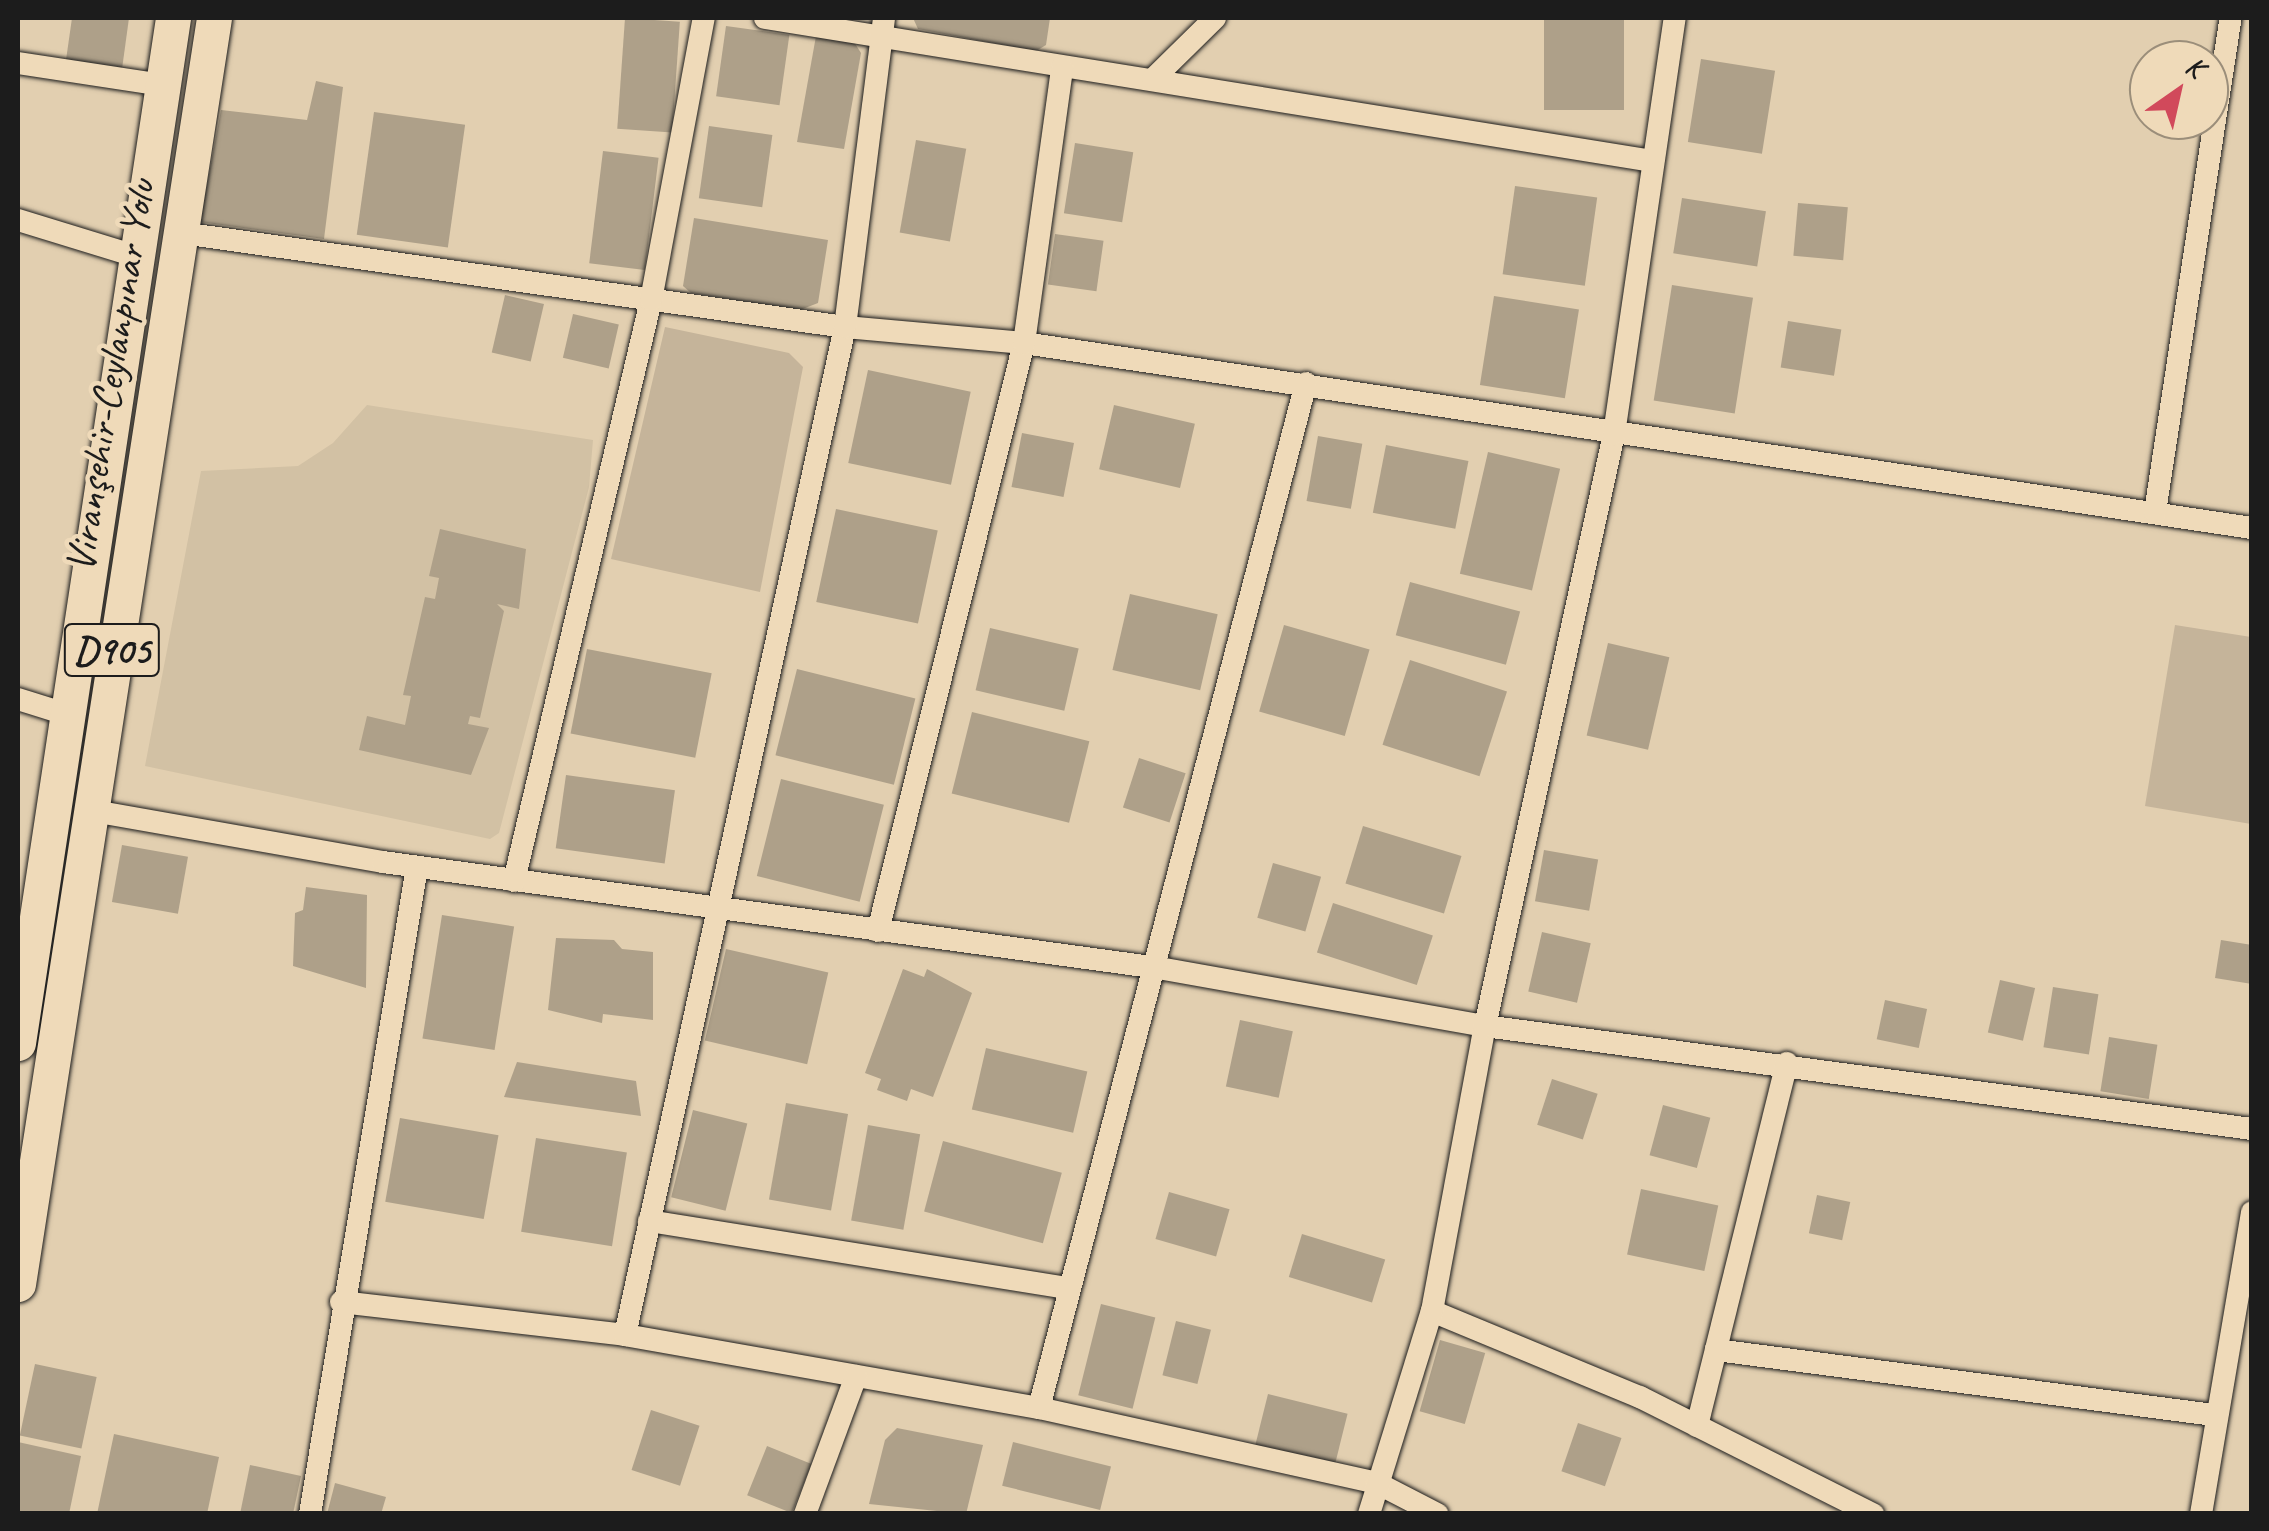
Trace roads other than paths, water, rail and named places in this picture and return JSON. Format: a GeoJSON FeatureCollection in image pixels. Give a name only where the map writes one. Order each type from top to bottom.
{"type":"FeatureCollection","features":[{"type":"Feature","properties":{"kind":"main road","name":"Viranşehir-Ceylanpınar Yolu"},"geometry":{"type":"LineString","coordinates":[[18,1043],[173,18]]}},
{"type":"Feature","properties":{"kind":"main road","name":"Viranşehir-Ceylanpınar Yolu"},"geometry":{"type":"LineString","coordinates":[[18,1284],[88,810],[214,18]]}},
{"type":"Feature","properties":{"kind":"street"},"geometry":{"type":"LineString","coordinates":[[514,881],[651,300],[704,18]]}},
{"type":"Feature","properties":{"kind":"street"},"geometry":{"type":"LineString","coordinates":[[765,18],[883,27],[1062,69],[1153,79],[1652,161]]}},
{"type":"Feature","properties":{"kind":"street"},"geometry":{"type":"LineString","coordinates":[[1153,79],[1215,18]]}},
{"type":"Feature","properties":{"kind":"street"},"geometry":{"type":"LineString","coordinates":[[1369,1514],[1432,1311],[1484,1026],[1614,434],[1675,18]]}},
{"type":"Feature","properties":{"kind":"street"},"geometry":{"type":"LineString","coordinates":[[2156,512],[2231,18]]}},
{"type":"Feature","properties":{"kind":"street"},"geometry":{"type":"LineString","coordinates":[[625,1335],[844,326],[883,27]]}},
{"type":"Feature","properties":{"kind":"street"},"geometry":{"type":"LineString","coordinates":[[18,63],[162,85]]}},
{"type":"Feature","properties":{"kind":"street"},"geometry":{"type":"LineString","coordinates":[[878,931],[1024,343],[1062,69]]}},
{"type":"Feature","properties":{"kind":"street"},"geometry":{"type":"LineString","coordinates":[[18,220],[135,256]]}},
{"type":"Feature","properties":{"kind":"street"},"geometry":{"type":"LineString","coordinates":[[182,233],[844,326],[1024,343],[1306,383],[1614,434],[2252,528]]}},
{"type":"Feature","properties":{"kind":"street"},"geometry":{"type":"LineString","coordinates":[[1039,1408],[1065,1288],[1160,968],[1306,383]]}},
{"type":"Feature","properties":{"kind":"street"},"geometry":{"type":"LineString","coordinates":[[18,699],[66,714]]}},
{"type":"Feature","properties":{"kind":"street"},"geometry":{"type":"LineString","coordinates":[[88,810],[417,867],[1160,968],[1484,1026],[1787,1063],[2252,1130]]}},
{"type":"Feature","properties":{"kind":"street"},"geometry":{"type":"LineString","coordinates":[[310,1514],[341,1302],[417,867]]}},
{"type":"Feature","properties":{"kind":"street"},"geometry":{"type":"LineString","coordinates":[[1697,1426],[1787,1063]]}},
{"type":"Feature","properties":{"kind":"street"},"geometry":{"type":"LineString","coordinates":[[2201,1514],[2214,1415],[2252,1212]]}},
{"type":"Feature","properties":{"kind":"street"},"geometry":{"type":"LineString","coordinates":[[649,1221],[1065,1288]]}},
{"type":"Feature","properties":{"kind":"street"},"geometry":{"type":"LineString","coordinates":[[341,1302],[625,1335],[1039,1408],[1376,1484],[1437,1514]]}},
{"type":"Feature","properties":{"kind":"street"},"geometry":{"type":"LineString","coordinates":[[1432,1311],[1697,1426],[1873,1514]]}},
{"type":"Feature","properties":{"kind":"street"},"geometry":{"type":"LineString","coordinates":[[1716,1350],[2214,1415]]}},
{"type":"Feature","properties":{"kind":"street"},"geometry":{"type":"LineString","coordinates":[[805,1514],[856,1376]]}}]}
